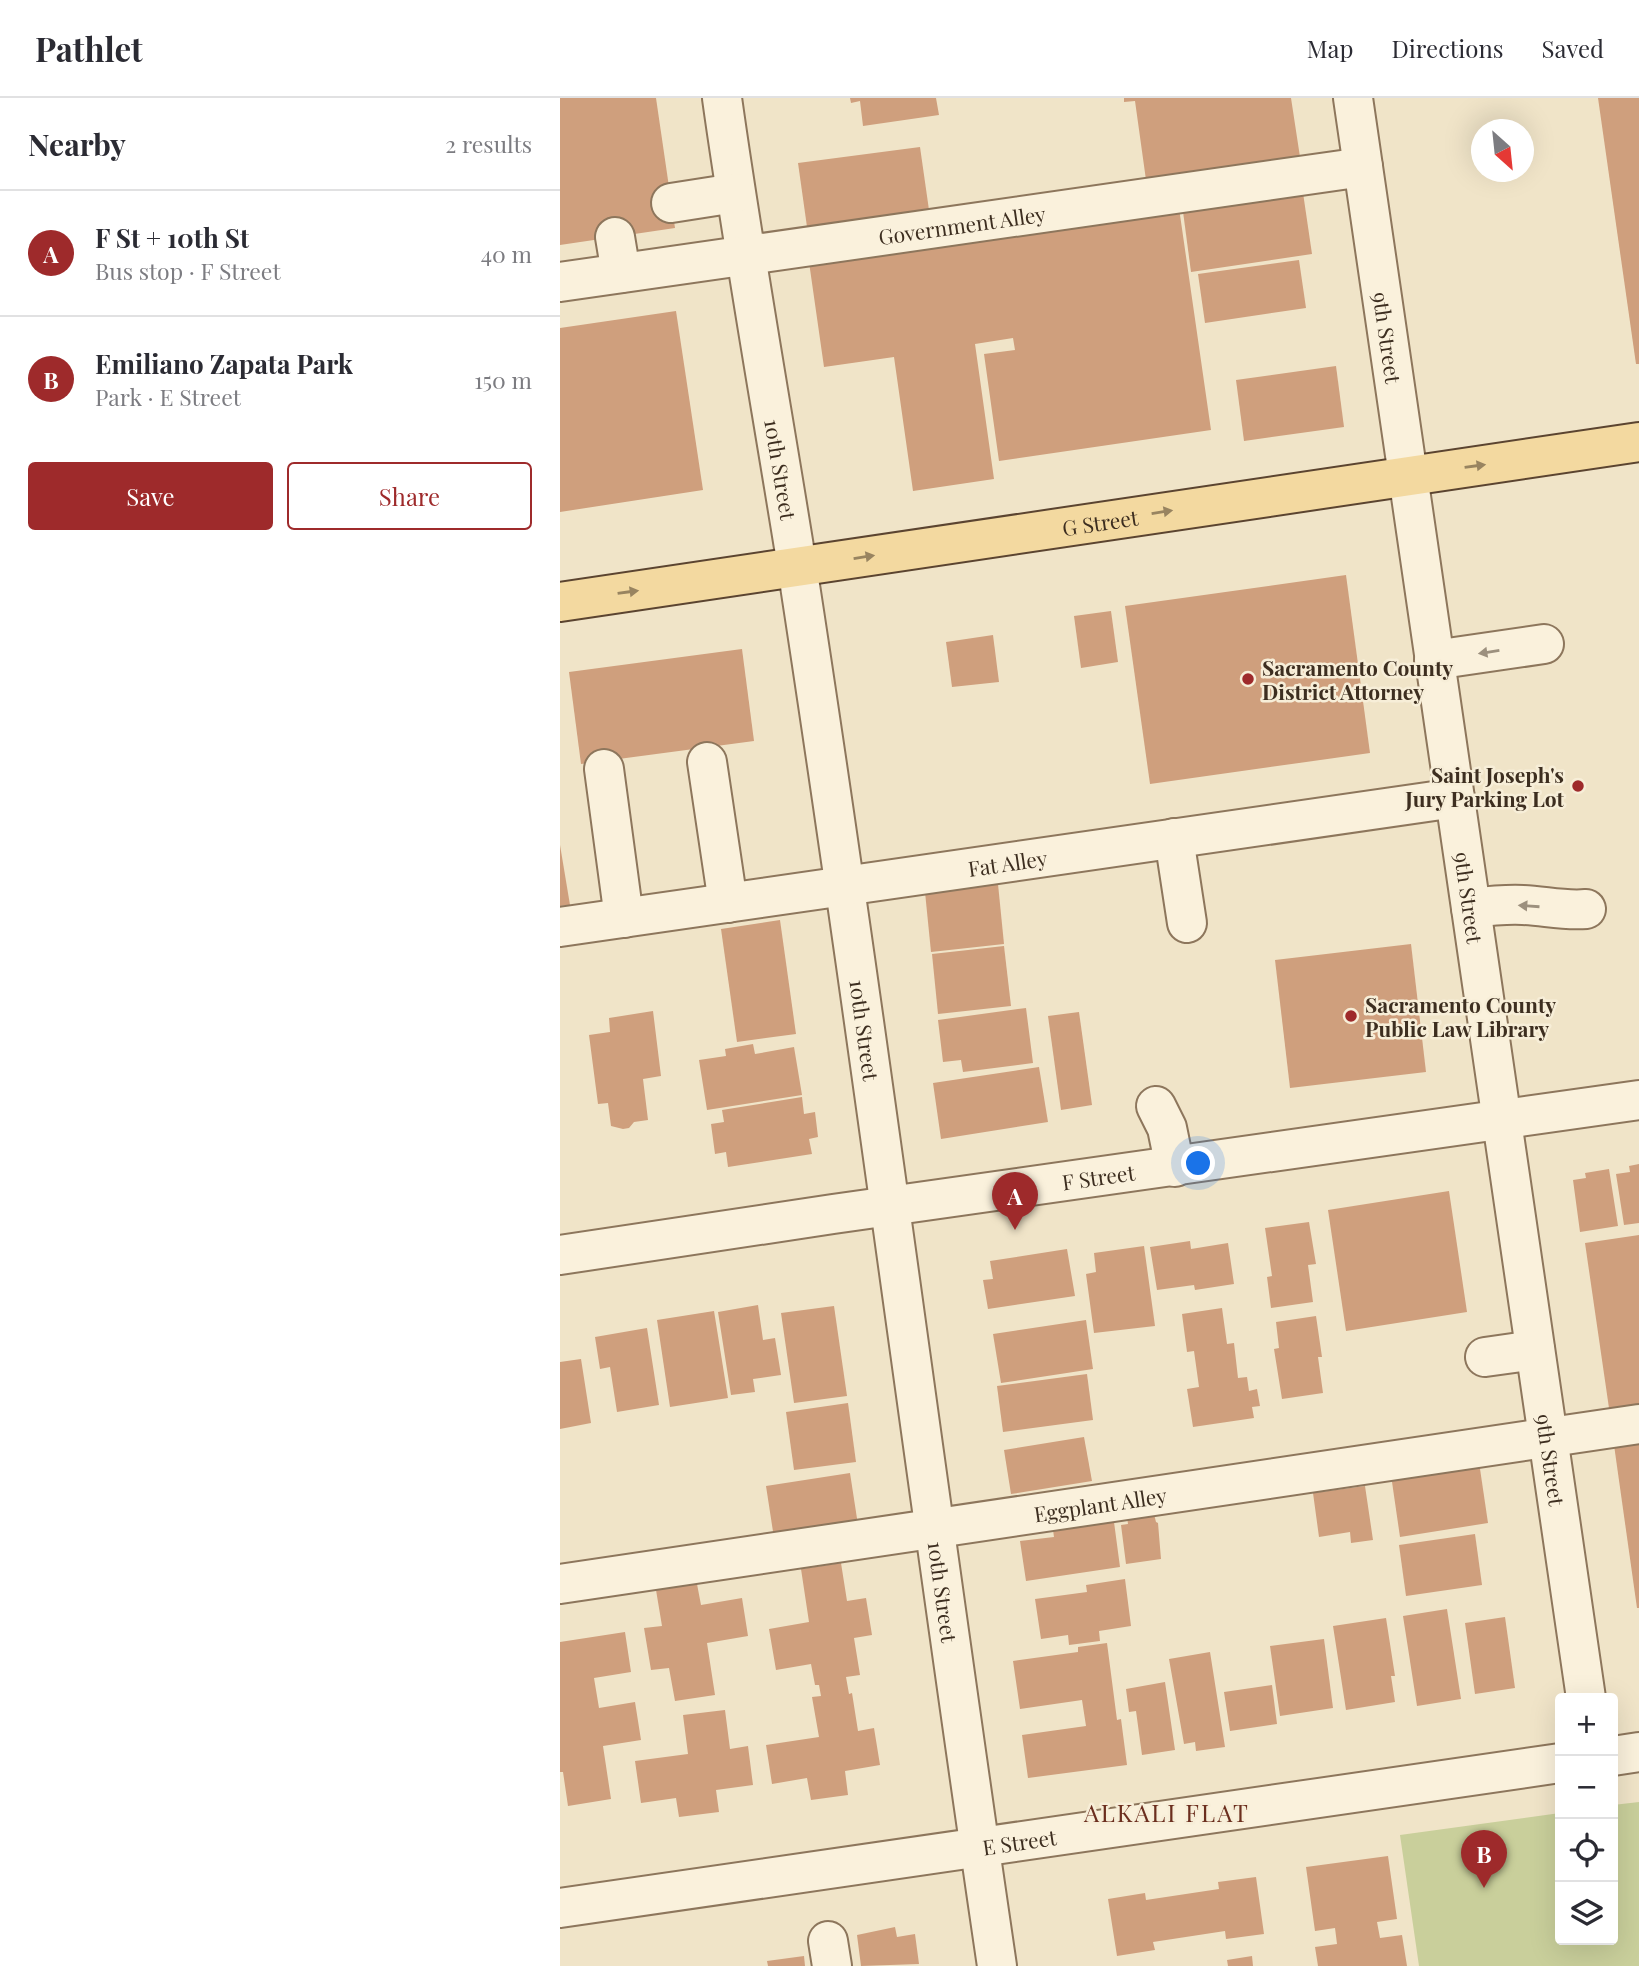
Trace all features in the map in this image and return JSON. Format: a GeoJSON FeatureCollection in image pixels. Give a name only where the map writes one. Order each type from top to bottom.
{"type":"FeatureCollection","features":[{"type":"Feature","properties":{"kind":"main road","name":"G Street"},"geometry":{"type":"LineString","coordinates":[[560,602],[1639,442]]}},
{"type":"Feature","properties":{"kind":"street","name":"10th Street"},"geometry":{"type":"LineString","coordinates":[[722,98],[745,256],[797,568],[996,1966]]}},
{"type":"Feature","properties":{"kind":"street","name":"9th Street"},"geometry":{"type":"LineString","coordinates":[[1353,98],[1585,1693]]}},
{"type":"Feature","properties":{"kind":"street","name":"Government Alley"},"geometry":{"type":"LineString","coordinates":[[560,282],[618,255],[745,256],[1001,204],[1363,167]]}},
{"type":"Feature","properties":{"kind":"street"},"geometry":{"type":"LineString","coordinates":[[671,203],[736,193]]}},
{"type":"Feature","properties":{"kind":"street"},"geometry":{"type":"LineString","coordinates":[[1434,660],[1544,644]]}},
{"type":"Feature","properties":{"kind":"street"},"geometry":{"type":"LineString","coordinates":[[707,762],[728,903]]}},
{"type":"Feature","properties":{"kind":"street"},"geometry":{"type":"LineString","coordinates":[[604,769],[624,918]]}},
{"type":"Feature","properties":{"kind":"street","name":"Fat Alley"},"geometry":{"type":"LineString","coordinates":[[560,927],[1455,798]]}},
{"type":"Feature","properties":{"kind":"street"},"geometry":{"type":"LineString","coordinates":[[1174,838],[1187,923]]}},
{"type":"Feature","properties":{"kind":"street"},"geometry":{"type":"LineString","coordinates":[[1471,908],[1524,905],[1560,911],[1586,909]]}},
{"type":"Feature","properties":{"kind":"street","name":"F Street"},"geometry":{"type":"LineString","coordinates":[[560,1255],[1639,1100]]}},
{"type":"Feature","properties":{"kind":"street"},"geometry":{"type":"LineString","coordinates":[[1156,1107],[1167,1128],[1175,1167]]}},
{"type":"Feature","properties":{"kind":"street"},"geometry":{"type":"LineString","coordinates":[[1485,1357],[1535,1350]]}},
{"type":"Feature","properties":{"kind":"street","name":"Eggplant Alley"},"geometry":{"type":"LineString","coordinates":[[560,1584],[1639,1424]]}},
{"type":"Feature","properties":{"kind":"street"},"geometry":{"type":"LineString","coordinates":[[1618,1755],[1639,1752]]}},
{"type":"Feature","properties":{"kind":"street","name":"E Street"},"geometry":{"type":"LineString","coordinates":[[560,1908],[1555,1764]]}},
{"type":"Feature","properties":{"kind":"green space"},"geometry":{"type":"Polygon","coordinates":[[[1639,1802],[1639,1966],[1419,1966],[1400,1835],[1555,1814],[1555,1945],[1618,1945],[1618,1804],[1639,1802]]]}},
{"type":"Feature","properties":{"kind":"building"},"geometry":{"type":"Polygon","coordinates":[[[560,98],[656,98],[675,228],[560,245],[560,98]]]}},
{"type":"Feature","properties":{"kind":"building"},"geometry":{"type":"Polygon","coordinates":[[[850,98],[936,98],[939,115],[863,126],[860,101],[851,103],[850,98]]]}},
{"type":"Feature","properties":{"kind":"building"},"geometry":{"type":"Polygon","coordinates":[[[1124,98],[1291,98],[1300,157],[1146,180],[1135,101],[1124,102],[1124,98]]]}},
{"type":"Feature","properties":{"kind":"building"},"geometry":{"type":"Polygon","coordinates":[[[1598,98],[1639,98],[1639,364],[1636,364],[1598,98]]]}},
{"type":"Feature","properties":{"kind":"building"},"geometry":{"type":"Polygon","coordinates":[[[920,147],[929,210],[807,227],[798,163],[920,147]]]}},
{"type":"Feature","properties":{"kind":"building"},"geometry":{"type":"Polygon","coordinates":[[[1302,186],[1312,254],[1191,272],[1182,204],[1302,186]]]}},
{"type":"Feature","properties":{"kind":"building"},"geometry":{"type":"Polygon","coordinates":[[[1178,201],[1211,430],[999,461],[984,354],[1015,350],[1013,338],[975,344],[994,479],[913,491],[894,357],[824,367],[808,255],[1178,201]]]}},
{"type":"Feature","properties":{"kind":"building"},"geometry":{"type":"Polygon","coordinates":[[[1299,260],[1306,308],[1205,323],[1198,274],[1299,260]]]}},
{"type":"Feature","properties":{"kind":"building"},"geometry":{"type":"Polygon","coordinates":[[[676,311],[703,490],[560,512],[560,328],[676,311]]]}},
{"type":"Feature","properties":{"kind":"building"},"geometry":{"type":"Polygon","coordinates":[[[1336,366],[1344,427],[1244,441],[1236,380],[1336,366]]]}},
{"type":"Feature","properties":{"kind":"building","name":"Sacramento County District Attorney"},"geometry":{"type":"Polygon","coordinates":[[[1346,575],[1370,753],[1150,784],[1125,606],[1346,575]]]}},
{"type":"Feature","properties":{"kind":"building"},"geometry":{"type":"Polygon","coordinates":[[[1111,611],[1118,662],[1081,668],[1074,616],[1111,611]]]}},
{"type":"Feature","properties":{"kind":"building"},"geometry":{"type":"Polygon","coordinates":[[[993,635],[999,682],[952,687],[946,642],[993,635]]]}},
{"type":"Feature","properties":{"kind":"building"},"geometry":{"type":"Polygon","coordinates":[[[742,649],[754,741],[581,764],[569,672],[742,649]]]}},
{"type":"Feature","properties":{"kind":"building"},"geometry":{"type":"Polygon","coordinates":[[[560,845],[570,905],[560,906],[560,845]]]}},
{"type":"Feature","properties":{"kind":"building"},"geometry":{"type":"Polygon","coordinates":[[[998,884],[1004,944],[931,952],[925,892],[998,884]]]}},
{"type":"Feature","properties":{"kind":"building"},"geometry":{"type":"Polygon","coordinates":[[[780,920],[796,1034],[737,1042],[721,929],[780,920]]]}},
{"type":"Feature","properties":{"kind":"building","name":"Sacramento County Public Law Library"},"geometry":{"type":"Polygon","coordinates":[[[1411,944],[1426,1072],[1290,1088],[1275,960],[1411,944]]]}},
{"type":"Feature","properties":{"kind":"building"},"geometry":{"type":"Polygon","coordinates":[[[1004,946],[1011,1006],[938,1014],[932,954],[1004,946]]]}},
{"type":"Feature","properties":{"kind":"building"},"geometry":{"type":"Polygon","coordinates":[[[1026,1008],[1033,1063],[963,1072],[961,1060],[943,1062],[938,1020],[1026,1008]]]}},
{"type":"Feature","properties":{"kind":"building"},"geometry":{"type":"Polygon","coordinates":[[[653,1011],[661,1076],[643,1079],[648,1120],[634,1122],[629,1128],[623,1129],[611,1126],[608,1103],[598,1104],[589,1035],[610,1032],[609,1018],[653,1011]]]}},
{"type":"Feature","properties":{"kind":"building"},"geometry":{"type":"Polygon","coordinates":[[[1079,1012],[1092,1105],[1061,1110],[1048,1016],[1079,1012]]]}},
{"type":"Feature","properties":{"kind":"building"},"geometry":{"type":"Polygon","coordinates":[[[753,1044],[755,1054],[794,1047],[802,1095],[707,1110],[699,1060],[726,1056],[725,1049],[753,1044]]]}},
{"type":"Feature","properties":{"kind":"building"},"geometry":{"type":"Polygon","coordinates":[[[1039,1067],[1048,1122],[941,1139],[933,1083],[1039,1067]]]}},
{"type":"Feature","properties":{"kind":"building"},"geometry":{"type":"Polygon","coordinates":[[[802,1097],[804,1114],[815,1112],[818,1137],[809,1139],[812,1154],[728,1167],[726,1152],[715,1154],[711,1124],[724,1122],[722,1110],[802,1097]]]}},
{"type":"Feature","properties":{"kind":"building"},"geometry":{"type":"Polygon","coordinates":[[[1639,1164],[1639,1223],[1624,1225],[1616,1174],[1630,1172],[1629,1166],[1639,1164]]]}},
{"type":"Feature","properties":{"kind":"building"},"geometry":{"type":"Polygon","coordinates":[[[1609,1169],[1618,1226],[1580,1232],[1573,1180],[1586,1178],[1585,1173],[1609,1169]]]}},
{"type":"Feature","properties":{"kind":"building"},"geometry":{"type":"Polygon","coordinates":[[[1449,1191],[1467,1312],[1346,1331],[1328,1210],[1449,1191]]]}},
{"type":"Feature","properties":{"kind":"building"},"geometry":{"type":"Polygon","coordinates":[[[1309,1222],[1316,1264],[1308,1265],[1313,1302],[1271,1308],[1267,1277],[1272,1276],[1265,1228],[1309,1222]]]}},
{"type":"Feature","properties":{"kind":"building"},"geometry":{"type":"Polygon","coordinates":[[[1639,1235],[1639,1411],[1610,1415],[1585,1243],[1639,1235]]]}},
{"type":"Feature","properties":{"kind":"building"},"geometry":{"type":"Polygon","coordinates":[[[1190,1241],[1191,1249],[1228,1243],[1234,1284],[1195,1290],[1194,1285],[1157,1290],[1150,1247],[1190,1241]]]}},
{"type":"Feature","properties":{"kind":"building"},"geometry":{"type":"Polygon","coordinates":[[[1144,1246],[1155,1326],[1094,1333],[1086,1274],[1096,1272],[1094,1253],[1144,1246]]]}},
{"type":"Feature","properties":{"kind":"building"},"geometry":{"type":"Polygon","coordinates":[[[1067,1249],[1075,1296],[988,1309],[983,1280],[993,1279],[990,1261],[1067,1249]]]}},
{"type":"Feature","properties":{"kind":"building"},"geometry":{"type":"Polygon","coordinates":[[[758,1305],[763,1340],[775,1338],[781,1375],[753,1379],[755,1392],[731,1395],[718,1312],[758,1305]]]}},
{"type":"Feature","properties":{"kind":"building"},"geometry":{"type":"Polygon","coordinates":[[[834,1306],[847,1396],[794,1403],[781,1313],[834,1306]]]}},
{"type":"Feature","properties":{"kind":"building"},"geometry":{"type":"Polygon","coordinates":[[[1222,1308],[1227,1344],[1234,1343],[1238,1378],[1247,1377],[1249,1391],[1257,1389],[1260,1406],[1252,1407],[1254,1418],[1193,1427],[1187,1389],[1199,1387],[1194,1351],[1187,1352],[1182,1314],[1222,1308]]]}},
{"type":"Feature","properties":{"kind":"building"},"geometry":{"type":"Polygon","coordinates":[[[714,1311],[728,1398],[670,1407],[657,1320],[714,1311]]]}},
{"type":"Feature","properties":{"kind":"building"},"geometry":{"type":"Polygon","coordinates":[[[1316,1316],[1322,1357],[1318,1357],[1323,1393],[1282,1399],[1274,1349],[1279,1348],[1276,1322],[1316,1316]]]}},
{"type":"Feature","properties":{"kind":"building"},"geometry":{"type":"Polygon","coordinates":[[[1086,1320],[1093,1369],[1001,1383],[993,1334],[1086,1320]]]}},
{"type":"Feature","properties":{"kind":"building"},"geometry":{"type":"Polygon","coordinates":[[[647,1328],[659,1405],[617,1412],[610,1367],[600,1369],[595,1337],[647,1328]]]}},
{"type":"Feature","properties":{"kind":"building"},"geometry":{"type":"Polygon","coordinates":[[[581,1359],[591,1423],[560,1429],[560,1362],[581,1359]]]}},
{"type":"Feature","properties":{"kind":"building"},"geometry":{"type":"Polygon","coordinates":[[[1087,1374],[1093,1420],[1003,1432],[997,1386],[1087,1374]]]}},
{"type":"Feature","properties":{"kind":"building"},"geometry":{"type":"Polygon","coordinates":[[[848,1403],[856,1462],[794,1470],[786,1412],[848,1403]]]}},
{"type":"Feature","properties":{"kind":"building"},"geometry":{"type":"Polygon","coordinates":[[[1084,1437],[1092,1481],[1011,1494],[1004,1450],[1084,1437]]]}},
{"type":"Feature","properties":{"kind":"building"},"geometry":{"type":"Polygon","coordinates":[[[1639,1442],[1639,1608],[1637,1608],[1614,1445],[1639,1442]]]}},
{"type":"Feature","properties":{"kind":"building"},"geometry":{"type":"Polygon","coordinates":[[[1479,1462],[1488,1523],[1400,1537],[1391,1475],[1479,1462]]]}},
{"type":"Feature","properties":{"kind":"building"},"geometry":{"type":"Polygon","coordinates":[[[850,1473],[858,1525],[774,1538],[766,1486],[850,1473]]]}},
{"type":"Feature","properties":{"kind":"building"},"geometry":{"type":"Polygon","coordinates":[[[1365,1486],[1373,1540],[1351,1543],[1350,1532],[1319,1537],[1313,1493],[1365,1486]]]}},
{"type":"Feature","properties":{"kind":"building"},"geometry":{"type":"Polygon","coordinates":[[[1154,1514],[1158,1523],[1161,1559],[1126,1564],[1121,1525],[1128,1524],[1127,1517],[1154,1514]]]}},
{"type":"Feature","properties":{"kind":"building"},"geometry":{"type":"Polygon","coordinates":[[[1114,1522],[1120,1567],[1026,1581],[1020,1541],[1054,1537],[1053,1530],[1114,1522]]]}},
{"type":"Feature","properties":{"kind":"building"},"geometry":{"type":"Polygon","coordinates":[[[1475,1534],[1482,1585],[1406,1596],[1399,1545],[1475,1534]]]}},
{"type":"Feature","properties":{"kind":"building"},"geometry":{"type":"Polygon","coordinates":[[[841,1563],[847,1601],[866,1598],[872,1635],[854,1638],[860,1675],[846,1677],[849,1694],[852,1693],[858,1731],[874,1728],[880,1765],[845,1771],[848,1795],[811,1800],[807,1778],[772,1784],[766,1745],[819,1737],[812,1697],[821,1696],[819,1685],[815,1685],[811,1664],[776,1670],[769,1629],[809,1622],[801,1569],[841,1563]]]}},
{"type":"Feature","properties":{"kind":"building"},"geometry":{"type":"Polygon","coordinates":[[[1125,1579],[1131,1626],[1099,1631],[1100,1641],[1069,1645],[1068,1635],[1041,1639],[1035,1599],[1087,1592],[1086,1585],[1125,1579]]]}},
{"type":"Feature","properties":{"kind":"building"},"geometry":{"type":"Polygon","coordinates":[[[697,1584],[701,1605],[742,1598],[748,1636],[707,1643],[715,1695],[675,1701],[669,1668],[651,1670],[644,1628],[662,1626],[656,1590],[697,1584]]]}},
{"type":"Feature","properties":{"kind":"building"},"geometry":{"type":"Polygon","coordinates":[[[1447,1609],[1461,1699],[1417,1706],[1403,1616],[1447,1609]]]}},
{"type":"Feature","properties":{"kind":"building"},"geometry":{"type":"Polygon","coordinates":[[[1505,1617],[1515,1688],[1475,1694],[1465,1623],[1505,1617]]]}},
{"type":"Feature","properties":{"kind":"building"},"geometry":{"type":"Polygon","coordinates":[[[1386,1618],[1395,1676],[1391,1676],[1395,1702],[1346,1710],[1333,1626],[1386,1618]]]}},
{"type":"Feature","properties":{"kind":"building"},"geometry":{"type":"Polygon","coordinates":[[[625,1632],[631,1672],[594,1678],[599,1708],[635,1702],[641,1740],[603,1746],[611,1799],[568,1806],[563,1772],[560,1772],[560,1642],[625,1632]]]}},
{"type":"Feature","properties":{"kind":"building"},"geometry":{"type":"Polygon","coordinates":[[[1324,1639],[1333,1708],[1280,1716],[1270,1646],[1324,1639]]]}},
{"type":"Feature","properties":{"kind":"building"},"geometry":{"type":"Polygon","coordinates":[[[1107,1643],[1117,1720],[1121,1719],[1127,1765],[1028,1778],[1022,1735],[1086,1726],[1082,1700],[1020,1709],[1013,1661],[1078,1652],[1078,1647],[1107,1643]]]}},
{"type":"Feature","properties":{"kind":"building"},"geometry":{"type":"Polygon","coordinates":[[[1210,1652],[1225,1747],[1196,1751],[1195,1742],[1184,1744],[1169,1659],[1210,1652]]]}},
{"type":"Feature","properties":{"kind":"building"},"geometry":{"type":"Polygon","coordinates":[[[1165,1682],[1175,1750],[1142,1755],[1136,1711],[1129,1712],[1126,1689],[1165,1682]]]}},
{"type":"Feature","properties":{"kind":"building"},"geometry":{"type":"Polygon","coordinates":[[[1272,1685],[1277,1724],[1230,1731],[1224,1692],[1272,1685]]]}},
{"type":"Feature","properties":{"kind":"building"},"geometry":{"type":"Polygon","coordinates":[[[725,1710],[730,1749],[748,1746],[753,1785],[716,1790],[719,1812],[679,1817],[676,1798],[641,1803],[635,1761],[688,1754],[683,1715],[725,1710]]]}},
{"type":"Feature","properties":{"kind":"building"},"geometry":{"type":"Polygon","coordinates":[[[1388,1856],[1397,1919],[1377,1922],[1380,1938],[1402,1935],[1407,1966],[1318,1966],[1315,1947],[1337,1944],[1335,1928],[1315,1931],[1306,1867],[1388,1856]]]}},
{"type":"Feature","properties":{"kind":"building"},"geometry":{"type":"Polygon","coordinates":[[[1256,1877],[1264,1934],[1226,1939],[1225,1931],[1153,1942],[1155,1950],[1117,1956],[1108,1899],[1145,1893],[1146,1900],[1219,1889],[1218,1882],[1256,1877]]]}},
{"type":"Feature","properties":{"kind":"building"},"geometry":{"type":"Polygon","coordinates":[[[895,1927],[897,1937],[915,1934],[919,1964],[861,1966],[857,1935],[895,1927]]]}},
{"type":"Feature","properties":{"kind":"building"},"geometry":{"type":"Polygon","coordinates":[[[804,1956],[805,1966],[768,1966],[767,1961],[804,1956]]]}},
{"type":"Feature","properties":{"kind":"building"},"geometry":{"type":"Polygon","coordinates":[[[1252,1956],[1253,1966],[1228,1966],[1227,1960],[1252,1956]]]}},
{"type":"Feature","properties":{"kind":"place","name":"Sacramento County District Attorney"},"geometry":{"type":"Point","coordinates":[1248,679]}},
{"type":"Feature","properties":{"kind":"place","name":"Saint Joseph's Jury Parking Lot"},"geometry":{"type":"Point","coordinates":[1578,786]}},
{"type":"Feature","properties":{"kind":"place","name":"Sacramento County Public Law Library"},"geometry":{"type":"Point","coordinates":[1351,1016]}},
{"type":"Feature","properties":{"kind":"place","name":"F St + 10th St"},"geometry":{"type":"Point","coordinates":[1015,1230]}},
{"type":"Feature","properties":{"kind":"place","name":"Emiliano Zapata Park"},"geometry":{"type":"Point","coordinates":[1484,1888]}},
{"type":"Feature","properties":{"kind":"district","name":"ALKALI FLAT"},"geometry":{"type":"Point","coordinates":[1167,1812]}}]}
